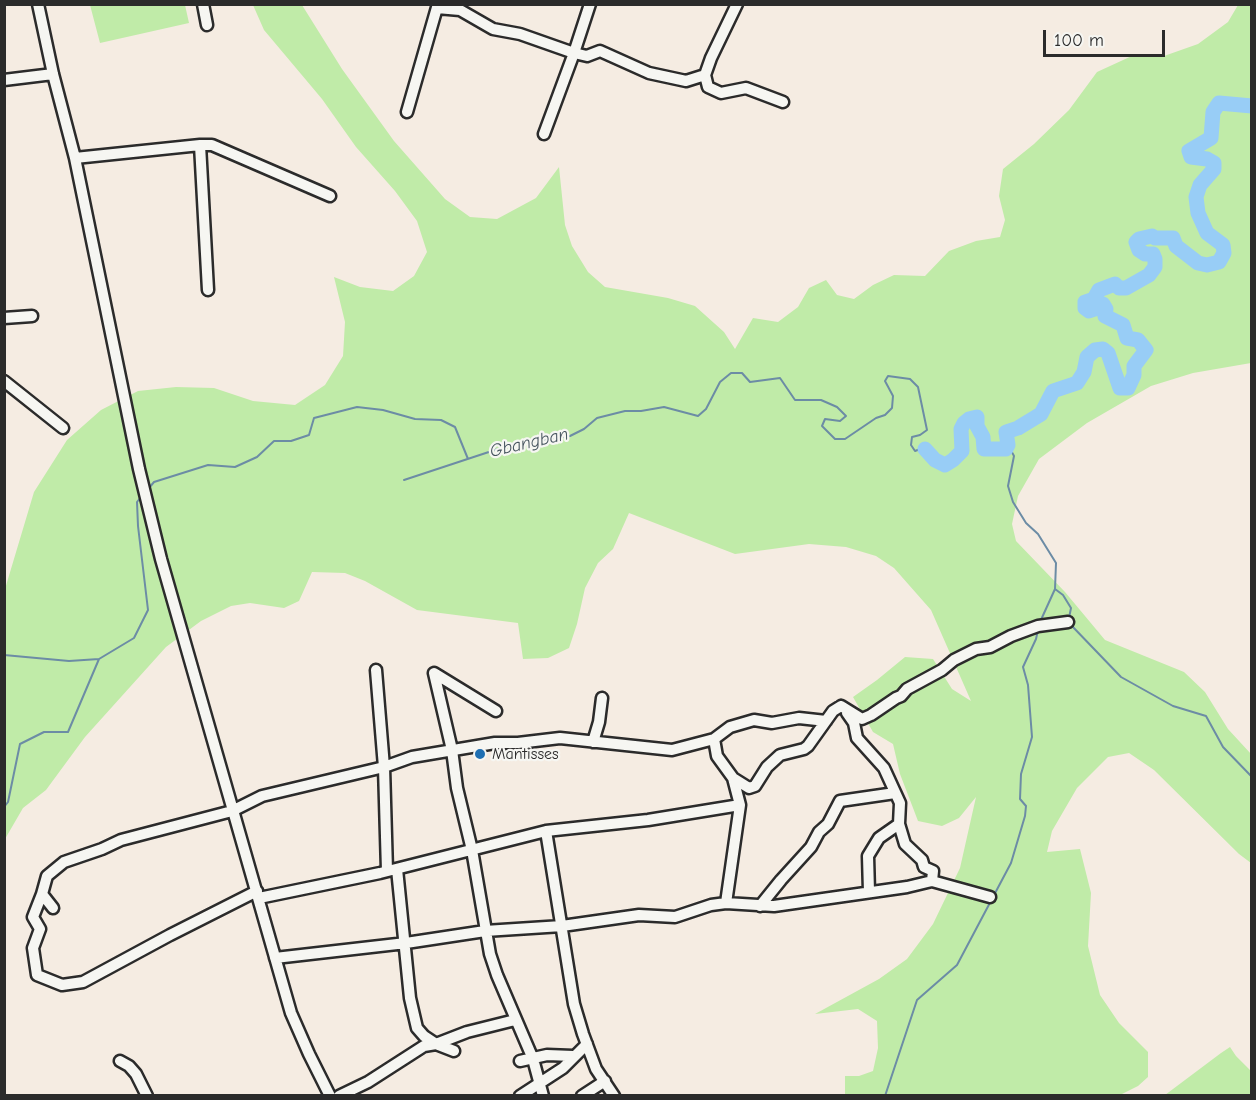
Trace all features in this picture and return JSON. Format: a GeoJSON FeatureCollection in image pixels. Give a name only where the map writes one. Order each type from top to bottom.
{"type":"FeatureCollection","features":[{"type":"Feature","properties":{"kind":"street"},"geometry":{"type":"LineString","coordinates":[[38,4],[75,158],[139,469],[161,559],[291,1013],[330,1095]]}},
{"type":"Feature","properties":{"kind":"street"},"geometry":{"type":"LineString","coordinates":[[203,4],[207,26]]}},
{"type":"Feature","properties":{"kind":"street"},"geometry":{"type":"LineString","coordinates":[[544,134],[590,4]]}},
{"type":"Feature","properties":{"kind":"street"},"geometry":{"type":"LineString","coordinates":[[737,5],[711,58],[705,75],[708,87],[721,93],[746,88],[783,102]]}},
{"type":"Feature","properties":{"kind":"street"},"geometry":{"type":"LineString","coordinates":[[407,112],[438,6],[460,10],[493,29],[520,34],[574,53],[586,56],[600,51],[649,73],[686,81],[705,75]]}},
{"type":"Feature","properties":{"kind":"street"},"geometry":{"type":"LineString","coordinates":[[4,80],[53,74]]}},
{"type":"Feature","properties":{"kind":"street"},"geometry":{"type":"LineString","coordinates":[[75,158],[200,145],[212,146],[330,196]]}},
{"type":"Feature","properties":{"kind":"street"},"geometry":{"type":"LineString","coordinates":[[200,145],[208,290]]}},
{"type":"Feature","properties":{"kind":"street"},"geometry":{"type":"LineString","coordinates":[[4,318],[32,316]]}},
{"type":"Feature","properties":{"kind":"street"},"geometry":{"type":"LineString","coordinates":[[4,381],[63,428]]}},
{"type":"Feature","properties":{"kind":"street"},"geometry":{"type":"LineString","coordinates":[[841,706],[862,719],[902,696],[907,689],[942,670],[954,660],[976,649],[990,647],[1038,626],[1068,622]]}},
{"type":"Feature","properties":{"kind":"street"},"geometry":{"type":"LineString","coordinates":[[376,670],[392,870],[406,943],[410,998],[417,1028],[411,1054]]}},
{"type":"Feature","properties":{"kind":"street"},"geometry":{"type":"LineString","coordinates":[[496,711],[434,674],[472,850],[485,931],[497,975],[533,1059],[543,1095]]}},
{"type":"Feature","properties":{"kind":"street"},"geometry":{"type":"LineString","coordinates":[[593,742],[603,698]]}},
{"type":"Feature","properties":{"kind":"street"},"geometry":{"type":"LineString","coordinates":[[733,778],[749,788],[754,786],[767,767],[780,755],[804,749],[833,711],[841,706]]}},
{"type":"Feature","properties":{"kind":"street"},"geometry":{"type":"LineString","coordinates":[[841,706],[854,723],[857,738],[884,768],[900,803],[899,824],[905,844],[922,860],[924,867],[933,871],[932,881]]}},
{"type":"Feature","properties":{"kind":"street"},"geometry":{"type":"LineString","coordinates":[[740,805],[648,820],[546,831],[392,870],[258,894],[170,935],[83,982],[62,985],[37,975],[33,948],[40,929],[33,917],[47,876],[64,862],[121,840],[232,811],[262,796],[384,767],[412,757],[495,742],[518,743],[560,738],[672,750],[714,739],[730,728],[754,720],[772,723],[799,718],[826,722]]}},
{"type":"Feature","properties":{"kind":"street"},"geometry":{"type":"LineString","coordinates":[[714,739],[717,756],[733,778],[740,805],[726,903]]}},
{"type":"Feature","properties":{"kind":"street"},"geometry":{"type":"LineString","coordinates":[[760,906],[811,847],[819,832],[828,824],[840,801],[896,793]]}},
{"type":"Feature","properties":{"kind":"street"},"geometry":{"type":"LineString","coordinates":[[869,892],[868,856],[879,838],[899,824]]}},
{"type":"Feature","properties":{"kind":"street"},"geometry":{"type":"LineString","coordinates":[[546,831],[574,1004],[596,1070],[614,1095]]}},
{"type":"Feature","properties":{"kind":"street"},"geometry":{"type":"LineString","coordinates":[[275,958],[406,943],[485,931],[562,926],[639,915],[675,917],[711,905],[726,903],[760,906],[869,892],[932,881],[990,897]]}},
{"type":"Feature","properties":{"kind":"street"},"geometry":{"type":"LineString","coordinates":[[42,894],[53,908]]}},
{"type":"Feature","properties":{"kind":"street"},"geometry":{"type":"LineString","coordinates":[[339,1095],[368,1082],[424,1047],[457,1035],[515,1020]]}},
{"type":"Feature","properties":{"kind":"street"},"geometry":{"type":"LineString","coordinates":[[417,1028],[435,1044],[454,1051]]}},
{"type":"Feature","properties":{"kind":"street"},"geometry":{"type":"LineString","coordinates":[[520,1095],[563,1068],[587,1044]]}},
{"type":"Feature","properties":{"kind":"street"},"geometry":{"type":"LineString","coordinates":[[520,1060],[547,1055],[573,1056]]}},
{"type":"Feature","properties":{"kind":"street"},"geometry":{"type":"LineString","coordinates":[[120,1061],[136,1074],[147,1095]]}},
{"type":"Feature","properties":{"kind":"street"},"geometry":{"type":"LineString","coordinates":[[582,1095],[605,1081]]}},
{"type":"Feature","properties":{"kind":"green space"},"geometry":{"type":"Polygon","coordinates":[[[90,5],[185,5],[189,23],[100,43],[90,5]]]}},
{"type":"Feature","properties":{"kind":"green space"},"geometry":{"type":"Polygon","coordinates":[[[253,5],[302,5],[342,69],[394,141],[445,199],[470,217],[497,219],[536,198],[559,167],[565,225],[572,246],[588,272],[605,287],[668,298],[695,306],[724,332],[735,349],[753,318],[778,322],[798,307],[809,288],[826,280],[837,295],[854,299],[873,285],[894,275],[925,276],[949,251],[976,241],[1000,237],[1005,220],[999,196],[1003,169],[1034,144],[1069,110],[1097,72],[1134,55],[1164,56],[1198,44],[1228,22],[1238,5],[1251,5],[1251,363],[1193,373],[1151,386],[1087,423],[1039,459],[1018,496],[1012,524],[1016,541],[1065,592],[1105,640],[1184,672],[1205,692],[1228,729],[1251,754],[1251,863],[1239,854],[1154,770],[1129,753],[1108,757],[1077,788],[1052,831],[1047,852],[1080,849],[1091,893],[1088,946],[1100,995],[1119,1023],[1148,1052],[1148,1077],[1138,1086],[1118,1096],[845,1095],[845,1076],[859,1076],[873,1071],[878,1048],[877,1021],[858,1009],[815,1014],[879,979],[907,959],[933,924],[960,868],[976,797],[959,818],[942,826],[918,821],[900,774],[893,744],[873,732],[853,697],[905,657],[933,659],[952,689],[971,701],[931,610],[894,568],[876,556],[846,547],[809,544],[735,554],[629,513],[613,549],[598,563],[585,588],[569,648],[548,658],[523,659],[518,623],[417,610],[365,581],[345,573],[312,572],[299,601],[284,608],[250,603],[231,606],[201,621],[166,647],[85,737],[46,790],[23,808],[5,839],[5,589],[34,492],[67,440],[101,410],[138,391],[176,387],[214,388],[253,401],[295,405],[325,385],[343,356],[345,322],[334,277],[360,287],[393,291],[414,276],[427,252],[417,221],[395,191],[356,147],[322,99],[264,30],[253,5]]]}},
{"type":"Feature","properties":{"kind":"green space"},"geometry":{"type":"Polygon","coordinates":[[[1230,1047],[1251,1071],[1251,1095],[1165,1095],[1221,1053],[1230,1047]]]}},
{"type":"Feature","properties":{"kind":"waterway","name":"Gbangban"},"geometry":{"type":"LineString","coordinates":[[925,449],[935,460],[945,465],[962,451],[961,429],[964,423],[977,417],[977,426],[983,437],[984,449],[1006,449],[1008,445],[1006,432],[1018,428],[1041,414],[1053,391],[1077,383],[1084,372],[1087,357],[1095,350],[1103,349],[1108,353],[1120,388],[1128,388],[1134,375],[1134,366],[1146,350],[1138,340],[1127,338],[1123,325],[1105,316],[1106,309],[1103,304],[1100,303],[1095,309],[1089,311],[1085,308],[1085,302],[1094,299],[1099,290],[1115,284],[1119,288],[1126,288],[1149,275],[1155,267],[1155,259],[1153,254],[1145,254],[1139,250],[1136,242],[1139,239],[1152,236],[1173,238],[1176,246],[1198,263],[1207,265],[1219,262],[1224,253],[1223,245],[1207,233],[1198,213],[1196,197],[1200,185],[1214,169],[1214,163],[1207,159],[1191,157],[1189,151],[1211,138],[1213,112],[1219,103],[1252,106]]}},
{"type":"Feature","properties":{"kind":"waterway","name":"Gbangban"},"geometry":{"type":"LineString","coordinates":[[404,480],[510,445],[570,436],[584,429],[597,418],[625,411],[664,407],[698,416],[706,409],[720,382],[731,373],[742,373],[750,382],[780,378],[795,400],[821,400],[837,407],[846,416],[840,421],[825,419],[822,426],[835,439],[845,439],[876,418],[885,415],[892,408],[893,396],[885,381],[888,376],[910,379],[918,387],[927,430],[912,437],[911,445],[915,451],[923,448]]}},
{"type":"Feature","properties":{"kind":"waterway"},"geometry":{"type":"LineString","coordinates":[[149,488],[154,482],[208,465],[235,467],[257,457],[274,441],[291,441],[309,435],[314,418],[357,407],[383,410],[415,419],[441,420],[455,427],[468,459]]}},
{"type":"Feature","properties":{"kind":"waterway"},"geometry":{"type":"LineString","coordinates":[[1008,445],[1014,456],[1008,486],[1013,502],[1026,523],[1038,534],[1056,563],[1055,589],[1040,622]]}},
{"type":"Feature","properties":{"kind":"waterway"},"geometry":{"type":"LineString","coordinates":[[4,807],[8,802],[20,744],[44,732],[68,732],[99,659],[134,638],[148,610],[138,526],[137,502],[141,497]]}},
{"type":"Feature","properties":{"kind":"waterway"},"geometry":{"type":"LineString","coordinates":[[1055,589],[1063,595],[1071,608],[1069,618]]}},
{"type":"Feature","properties":{"kind":"waterway"},"geometry":{"type":"LineString","coordinates":[[1071,625],[1121,677],[1173,706],[1206,716],[1223,747],[1252,777]]}},
{"type":"Feature","properties":{"kind":"waterway"},"geometry":{"type":"LineString","coordinates":[[885,1096],[917,1000],[957,965],[1011,863],[1025,816],[1026,806],[1020,799],[1021,774],[1032,737],[1028,685],[1023,667],[1038,630]]}},
{"type":"Feature","properties":{"kind":"waterway"},"geometry":{"type":"LineString","coordinates":[[4,655],[69,661],[99,659]]}},
{"type":"Feature","properties":{"kind":"place","name":"Mantisses"},"geometry":{"type":"Point","coordinates":[480,754]}}]}
